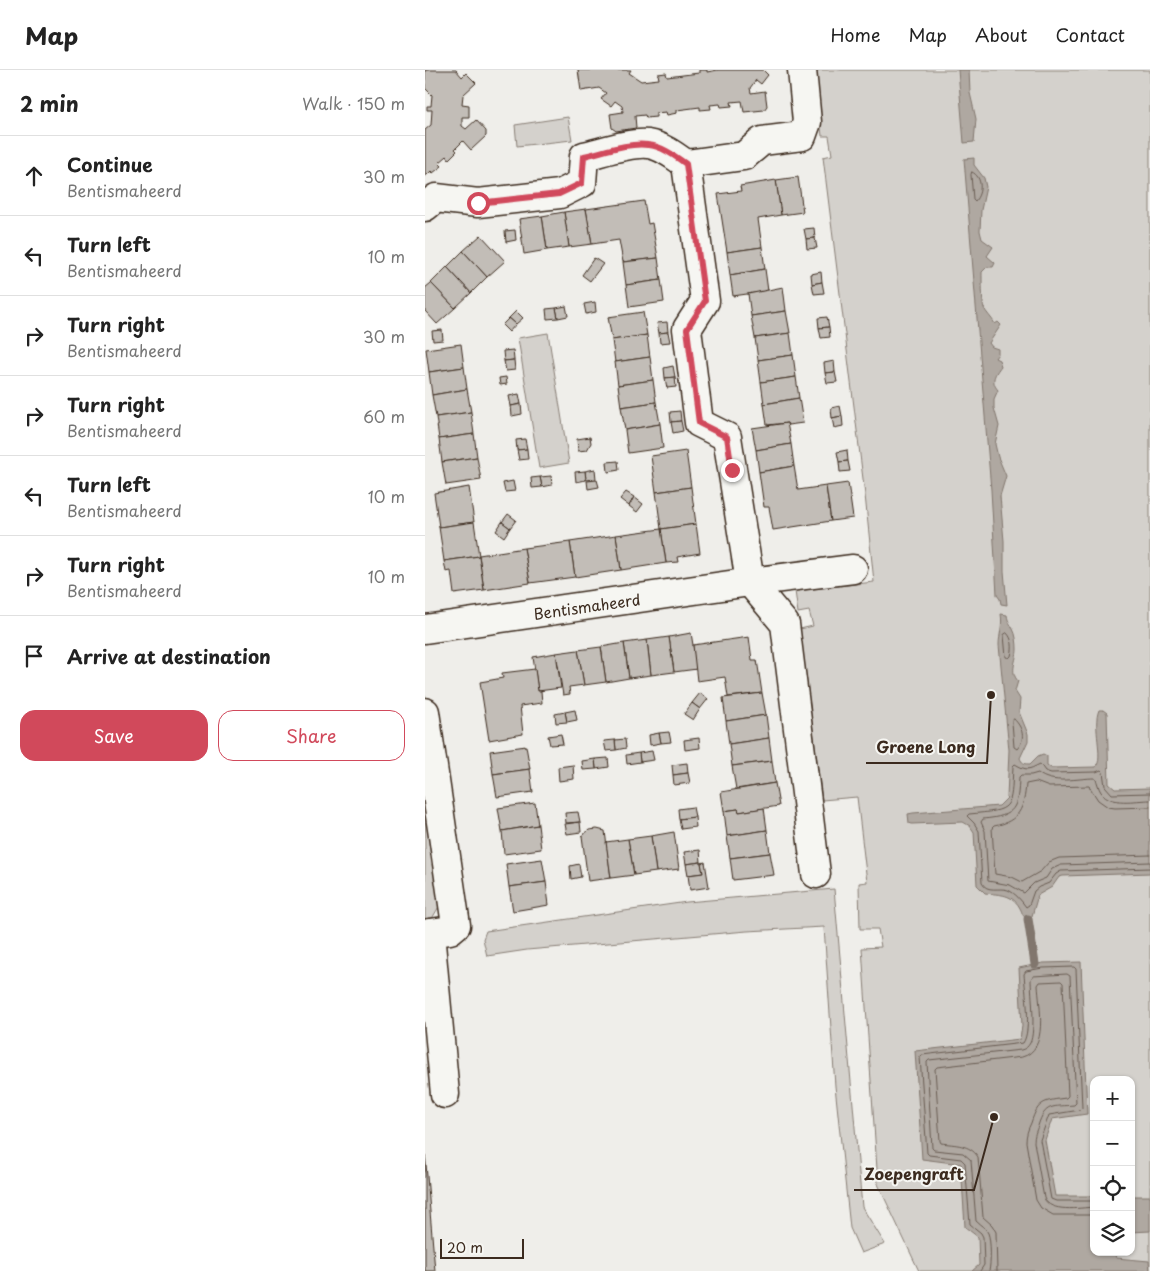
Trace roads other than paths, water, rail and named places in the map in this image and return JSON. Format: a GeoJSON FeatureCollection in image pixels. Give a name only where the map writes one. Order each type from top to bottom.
{"type":"FeatureCollection","features":[{"type":"Feature","properties":{"kind":"street"},"geometry":{"type":"LineString","coordinates":[[425,207],[436,198],[478,203],[559,194],[582,183],[584,156],[619,147],[649,144],[669,152],[686,164],[744,156],[763,141],[802,136],[807,122],[802,70]]}},
{"type":"Feature","properties":{"kind":"street"},"geometry":{"type":"LineString","coordinates":[[686,164],[705,301],[687,329],[699,423],[727,437],[750,582],[785,624],[816,874]]}},
{"type":"Feature","properties":{"kind":"street","name":"Bentismaheerd"},"geometry":{"type":"LineString","coordinates":[[425,629],[853,568]]}},
{"type":"Feature","properties":{"kind":"street"},"geometry":{"type":"LineString","coordinates":[[425,712],[431,801],[455,925],[450,930],[428,934],[445,1094]]}},
{"type":"Feature","properties":{"kind":"water"},"geometry":{"type":"Polygon","coordinates":[[[958,70],[969,70],[970,93],[976,119],[974,142],[964,143],[958,70]]]}},
{"type":"Feature","properties":{"kind":"water"},"geometry":{"type":"Polygon","coordinates":[[[974,158],[974,165],[984,178],[986,187],[981,210],[980,231],[982,239],[993,247],[987,256],[995,263],[993,267],[987,267],[982,272],[983,305],[995,324],[998,322],[1001,325],[989,343],[992,347],[998,349],[998,354],[995,358],[999,360],[1001,366],[994,378],[994,384],[998,390],[994,399],[994,408],[999,426],[995,444],[1006,476],[1000,496],[1007,605],[1001,604],[997,595],[991,490],[964,159],[974,158]]]}},
{"type":"Feature","properties":{"kind":"water"},"geometry":{"type":"Polygon","coordinates":[[[1001,614],[1007,615],[1017,641],[1014,673],[1018,681],[1015,691],[1020,699],[1019,712],[1028,734],[1028,741],[1020,758],[1022,761],[1030,764],[1043,754],[1047,756],[1047,765],[1051,768],[1096,767],[1099,756],[1097,717],[1099,710],[1103,710],[1107,713],[1109,784],[1115,789],[1150,788],[1150,873],[1059,877],[1052,887],[1038,895],[1032,916],[1028,919],[1023,916],[1018,904],[1014,900],[1006,896],[985,893],[977,885],[974,832],[970,826],[963,822],[912,824],[909,823],[908,814],[999,806],[1007,798],[1009,750],[999,645],[1002,622],[1001,614]]]}},
{"type":"Feature","properties":{"kind":"water"},"geometry":{"type":"Polygon","coordinates":[[[1081,962],[1087,1114],[1052,1119],[1045,1140],[1055,1196],[1090,1196],[1090,1256],[1116,1256],[1116,1258],[1149,1261],[1150,1271],[972,1271],[979,1265],[978,1237],[965,1227],[961,1164],[922,1159],[915,1051],[1020,1039],[1022,1026],[1019,968],[1043,963],[1081,962]]]}},
{"type":"Feature","properties":{"kind":"water"},"geometry":{"type":"Polygon","coordinates":[[[1135,1196],[1150,1196],[1150,1231],[1135,1232],[1135,1196]]]}},
{"type":"Feature","properties":{"kind":"waterway"},"geometry":{"type":"LineString","coordinates":[[1028,919],[1035,964]]}},
{"type":"Feature","properties":{"kind":"place","name":"Groene Long"},"geometry":{"type":"Point","coordinates":[991,695]}},
{"type":"Feature","properties":{"kind":"place","name":"Zoepengraft"},"geometry":{"type":"Point","coordinates":[994,1117]}}]}
